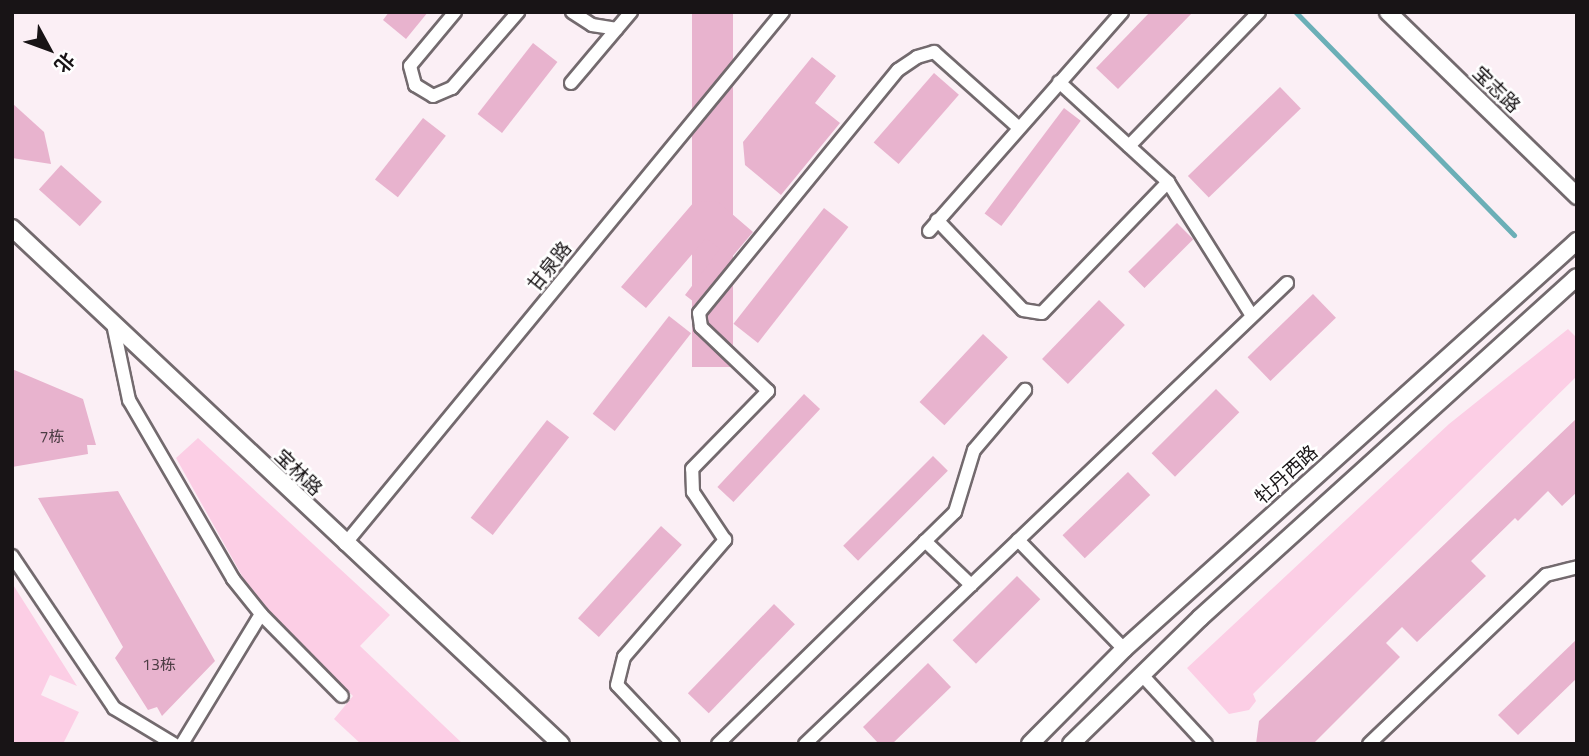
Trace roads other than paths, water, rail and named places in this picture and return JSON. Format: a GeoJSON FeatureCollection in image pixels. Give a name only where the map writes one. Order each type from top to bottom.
{"type":"FeatureCollection","features":[{"type":"Feature","properties":{"kind":"street"},"geometry":{"type":"LineString","coordinates":[[455,12],[410,66],[415,85],[433,96],[452,88],[518,12]]}},
{"type":"Feature","properties":{"kind":"street"},"geometry":{"type":"LineString","coordinates":[[572,12],[592,25],[617,29]]}},
{"type":"Feature","properties":{"kind":"street"},"geometry":{"type":"LineString","coordinates":[[571,83],[631,12]]}},
{"type":"Feature","properties":{"kind":"street","name":"甘泉路"},"geometry":{"type":"LineString","coordinates":[[345,544],[783,12]]}},
{"type":"Feature","properties":{"kind":"street"},"geometry":{"type":"LineString","coordinates":[[929,231],[1122,12]]}},
{"type":"Feature","properties":{"kind":"street"},"geometry":{"type":"LineString","coordinates":[[1129,146],[1259,12]]}},
{"type":"Feature","properties":{"kind":"street","name":"宝志路"},"geometry":{"type":"LineString","coordinates":[[1388,12],[1577,196]]}},
{"type":"Feature","properties":{"kind":"street"},"geometry":{"type":"LineString","coordinates":[[673,744],[617,685],[624,657],[725,540],[693,492],[692,470],[768,391],[701,327],[699,313],[898,70],[917,57],[934,52],[1018,127]]}},
{"type":"Feature","properties":{"kind":"street"},"geometry":{"type":"LineString","coordinates":[[1059,82],[1167,182],[1252,316]]}},
{"type":"Feature","properties":{"kind":"street"},"geometry":{"type":"LineString","coordinates":[[937,220],[1023,310],[1042,313],[1167,182]]}},
{"type":"Feature","properties":{"kind":"street","name":"宝林路"},"geometry":{"type":"LineString","coordinates":[[12,228],[345,544],[561,744]]}},
{"type":"Feature","properties":{"kind":"street","name":"牡丹西路"},"geometry":{"type":"LineString","coordinates":[[1030,744],[1124,649],[1577,241]]}},
{"type":"Feature","properties":{"kind":"street"},"geometry":{"type":"LineString","coordinates":[[1071,744],[1142,675],[1577,277]]}},
{"type":"Feature","properties":{"kind":"street"},"geometry":{"type":"LineString","coordinates":[[805,744],[1287,283]]}},
{"type":"Feature","properties":{"kind":"street"},"geometry":{"type":"LineString","coordinates":[[113,324],[129,400],[233,579],[261,614],[342,696]]}},
{"type":"Feature","properties":{"kind":"street"},"geometry":{"type":"LineString","coordinates":[[718,744],[955,512],[974,450],[1025,390]]}},
{"type":"Feature","properties":{"kind":"street"},"geometry":{"type":"LineString","coordinates":[[1018,540],[1124,649]]}},
{"type":"Feature","properties":{"kind":"street"},"geometry":{"type":"LineString","coordinates":[[925,541],[971,586]]}},
{"type":"Feature","properties":{"kind":"street"},"geometry":{"type":"LineString","coordinates":[[12,556],[114,709],[174,744]]}},
{"type":"Feature","properties":{"kind":"street"},"geometry":{"type":"LineString","coordinates":[[1369,744],[1546,575],[1577,567]]}},
{"type":"Feature","properties":{"kind":"street"},"geometry":{"type":"LineString","coordinates":[[182,744],[261,614]]}},
{"type":"Feature","properties":{"kind":"street"},"geometry":{"type":"LineString","coordinates":[[1142,675],[1206,744]]}},
{"type":"Feature","properties":{"kind":"waterway"},"geometry":{"type":"LineString","coordinates":[[1296,12],[1514,235]]}}]}
